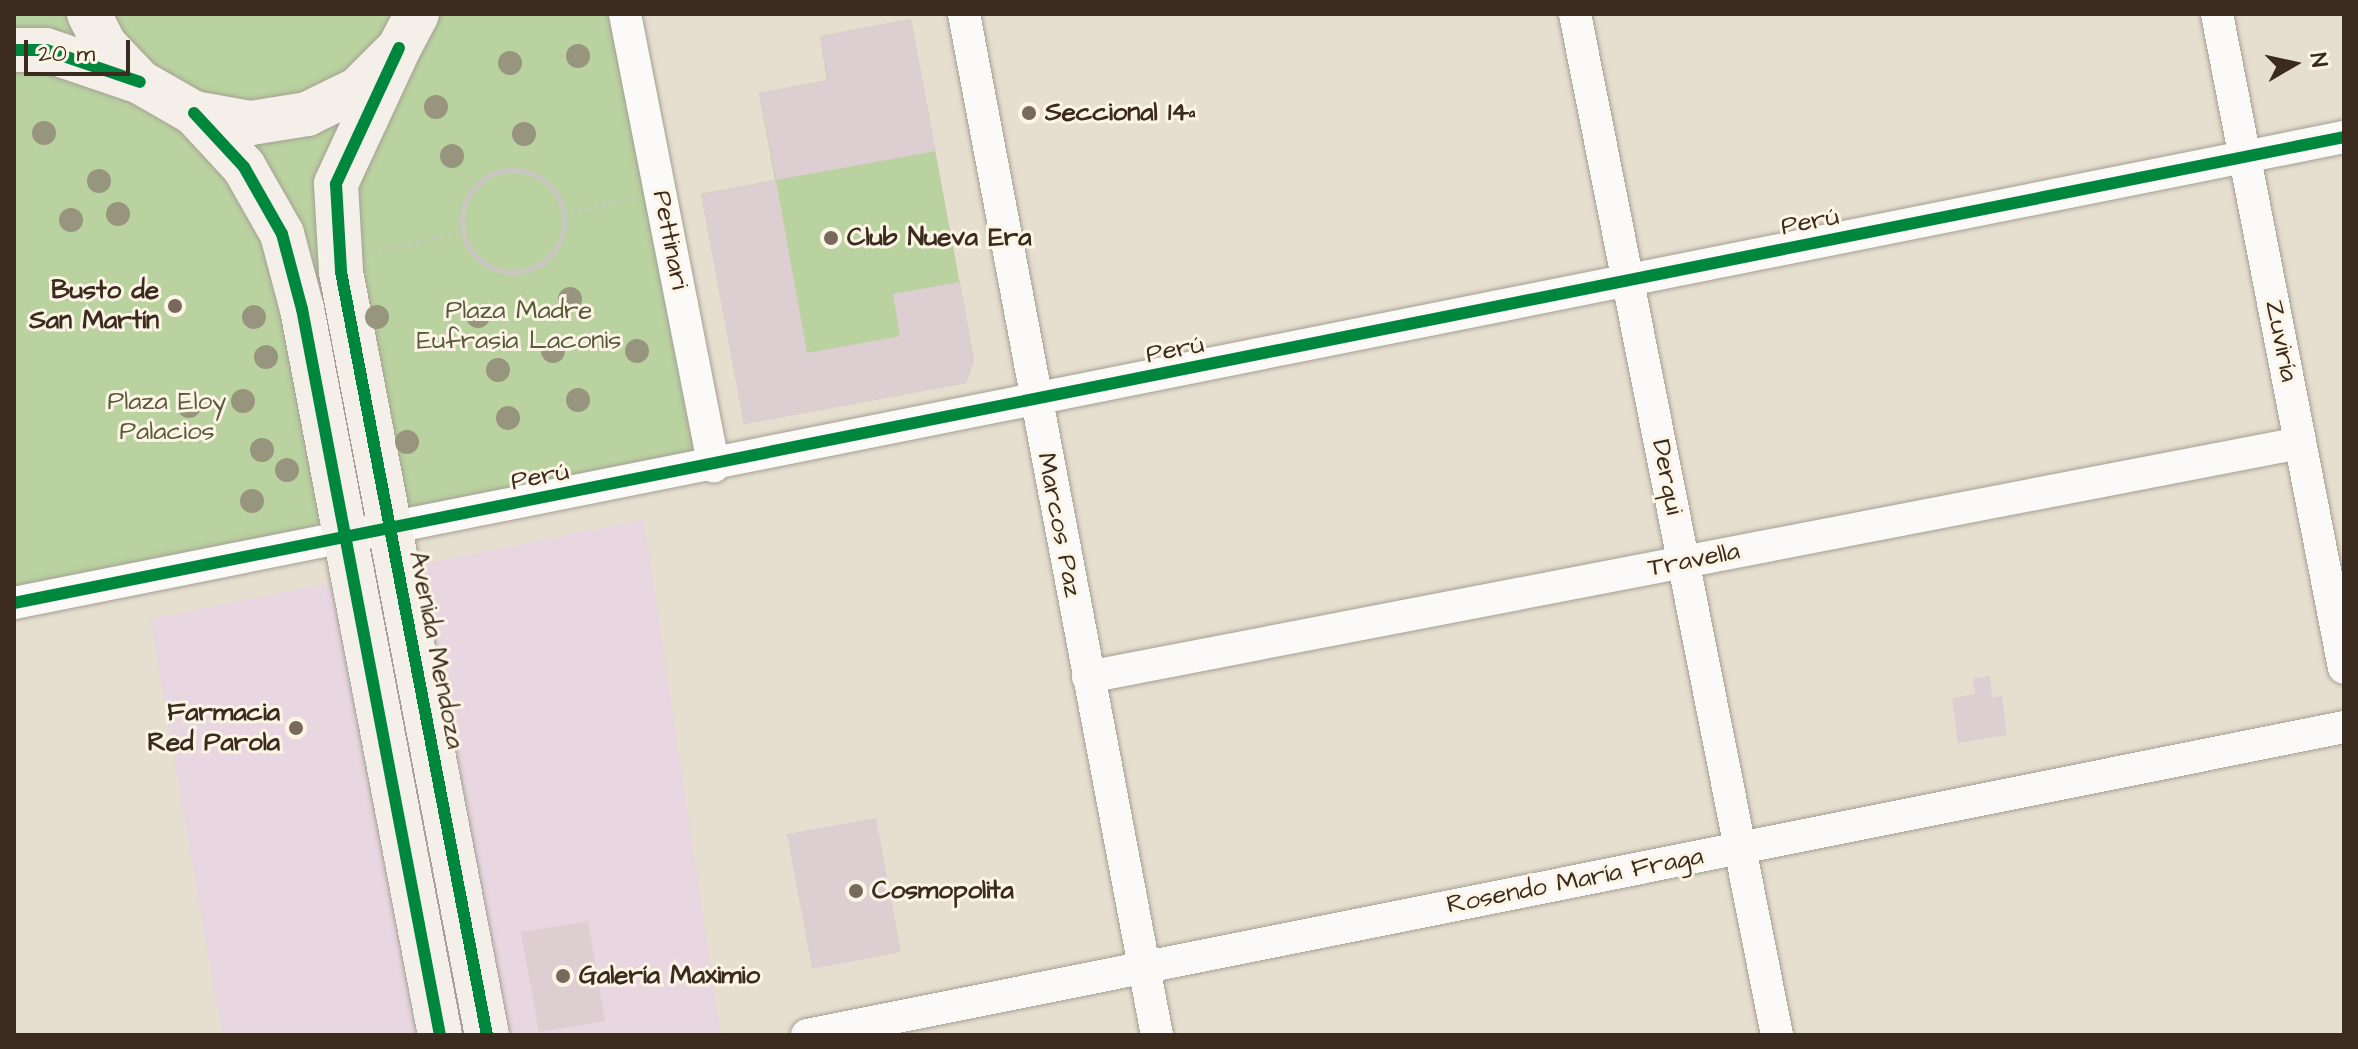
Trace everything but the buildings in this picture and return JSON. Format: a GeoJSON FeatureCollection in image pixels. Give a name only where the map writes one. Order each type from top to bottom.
{"type":"FeatureCollection","features":[{"type":"Feature","properties":{"kind":"main road"},"geometry":{"type":"LineString","coordinates":[[89,14],[105,45],[140,82]]}},
{"type":"Feature","properties":{"kind":"main road"},"geometry":{"type":"LineString","coordinates":[[194,113],[251,123],[307,114],[358,89],[408,31]]}},
{"type":"Feature","properties":{"kind":"main road","name":"Avenida Mendoza"},"geometry":{"type":"LineString","coordinates":[[408,31],[336,184],[341,272],[487,1035]]}},
{"type":"Feature","properties":{"kind":"main road"},"geometry":{"type":"LineString","coordinates":[[14,50],[46,50],[140,82],[194,113],[244,167],[282,234],[302,309],[440,1035]]}},
{"type":"Feature","properties":{"kind":"street","name":"Pettinari"},"geometry":{"type":"LineString","coordinates":[[625,14],[714,466]]}},
{"type":"Feature","properties":{"kind":"street","name":"Marcos Paz"},"geometry":{"type":"LineString","coordinates":[[964,14],[1157,1035]]}},
{"type":"Feature","properties":{"kind":"street","name":"Derqui"},"geometry":{"type":"LineString","coordinates":[[1575,14],[1777,1035]]}},
{"type":"Feature","properties":{"kind":"street","name":"Zuviría"},"geometry":{"type":"LineString","coordinates":[[2217,14],[2344,668]]}},
{"type":"Feature","properties":{"kind":"street","name":"Perú"},"geometry":{"type":"LineString","coordinates":[[14,603],[714,466],[2344,137]]}},
{"type":"Feature","properties":{"kind":"street","name":"Travella"},"geometry":{"type":"LineString","coordinates":[[1088,677],[2300,443]]}},
{"type":"Feature","properties":{"kind":"street","name":"Rosendo María Fraga"},"geometry":{"type":"LineString","coordinates":[[807,1035],[2344,727]]}},
{"type":"Feature","properties":{"kind":"path"},"geometry":{"type":"LineString","coordinates":[[504,170],[520,170],[549,184],[559,197],[564,213],[563,232],[555,251],[541,264],[523,272],[503,271],[485,264],[471,250],[463,232],[466,200],[475,186],[504,170]]}},
{"type":"Feature","properties":{"kind":"path"},"geometry":{"type":"LineString","coordinates":[[564,213],[660,193]]}},
{"type":"Feature","properties":{"kind":"path"},"geometry":{"type":"LineString","coordinates":[[341,272],[372,252],[463,232]]}},
{"type":"Feature","properties":{"kind":"shaded area"},"geometry":{"type":"Polygon","coordinates":[[[644,519],[721,1035],[222,1035],[150,619],[644,519]]]}},
{"type":"Feature","properties":{"kind":"green space"},"geometry":{"type":"Polygon","coordinates":[[[14,14],[625,14],[714,466],[14,603],[14,14]]]}},
{"type":"Feature","properties":{"kind":"green space","name":"Club Nueva Era"},"geometry":{"type":"Polygon","coordinates":[[[911,19],[974,360],[966,383],[744,424],[701,194],[775,180],[759,93],[827,80],[820,36],[911,19]]]}},
{"type":"Feature","properties":{"kind":"cycle path"},"geometry":{"type":"LineString","coordinates":[[399,48],[336,184],[341,272],[487,1035]]}},
{"type":"Feature","properties":{"kind":"cycle path"},"geometry":{"type":"LineString","coordinates":[[14,50],[46,50],[140,82]]}},
{"type":"Feature","properties":{"kind":"cycle path"},"geometry":{"type":"LineString","coordinates":[[194,113],[244,167],[282,234],[302,309],[440,1035]]}},
{"type":"Feature","properties":{"kind":"cycle path"},"geometry":{"type":"LineString","coordinates":[[14,603],[2344,137]]}},
{"type":"Feature","properties":{"kind":"place","name":"Seccional 14ª"},"geometry":{"type":"Point","coordinates":[1029,113]}},
{"type":"Feature","properties":{"kind":"place","name":"Club Nueva Era"},"geometry":{"type":"Point","coordinates":[831,238]}},
{"type":"Feature","properties":{"kind":"place","name":"Busto de San Martín"},"geometry":{"type":"Point","coordinates":[175,306]}},
{"type":"Feature","properties":{"kind":"place","name":"Farmacia Red Parola"},"geometry":{"type":"Point","coordinates":[296,728]}},
{"type":"Feature","properties":{"kind":"place","name":"Cosmopolita"},"geometry":{"type":"Point","coordinates":[856,891]}},
{"type":"Feature","properties":{"kind":"place","name":"Galería Maximio"},"geometry":{"type":"Point","coordinates":[563,976]}},
{"type":"Feature","properties":{"kind":"park label","name":"Plaza Madre Eufrasia Laconis"},"geometry":{"type":"Point","coordinates":[519,326]}},
{"type":"Feature","properties":{"kind":"park label","name":"Plaza Eloy Palacios"},"geometry":{"type":"Point","coordinates":[167,417]}}]}
